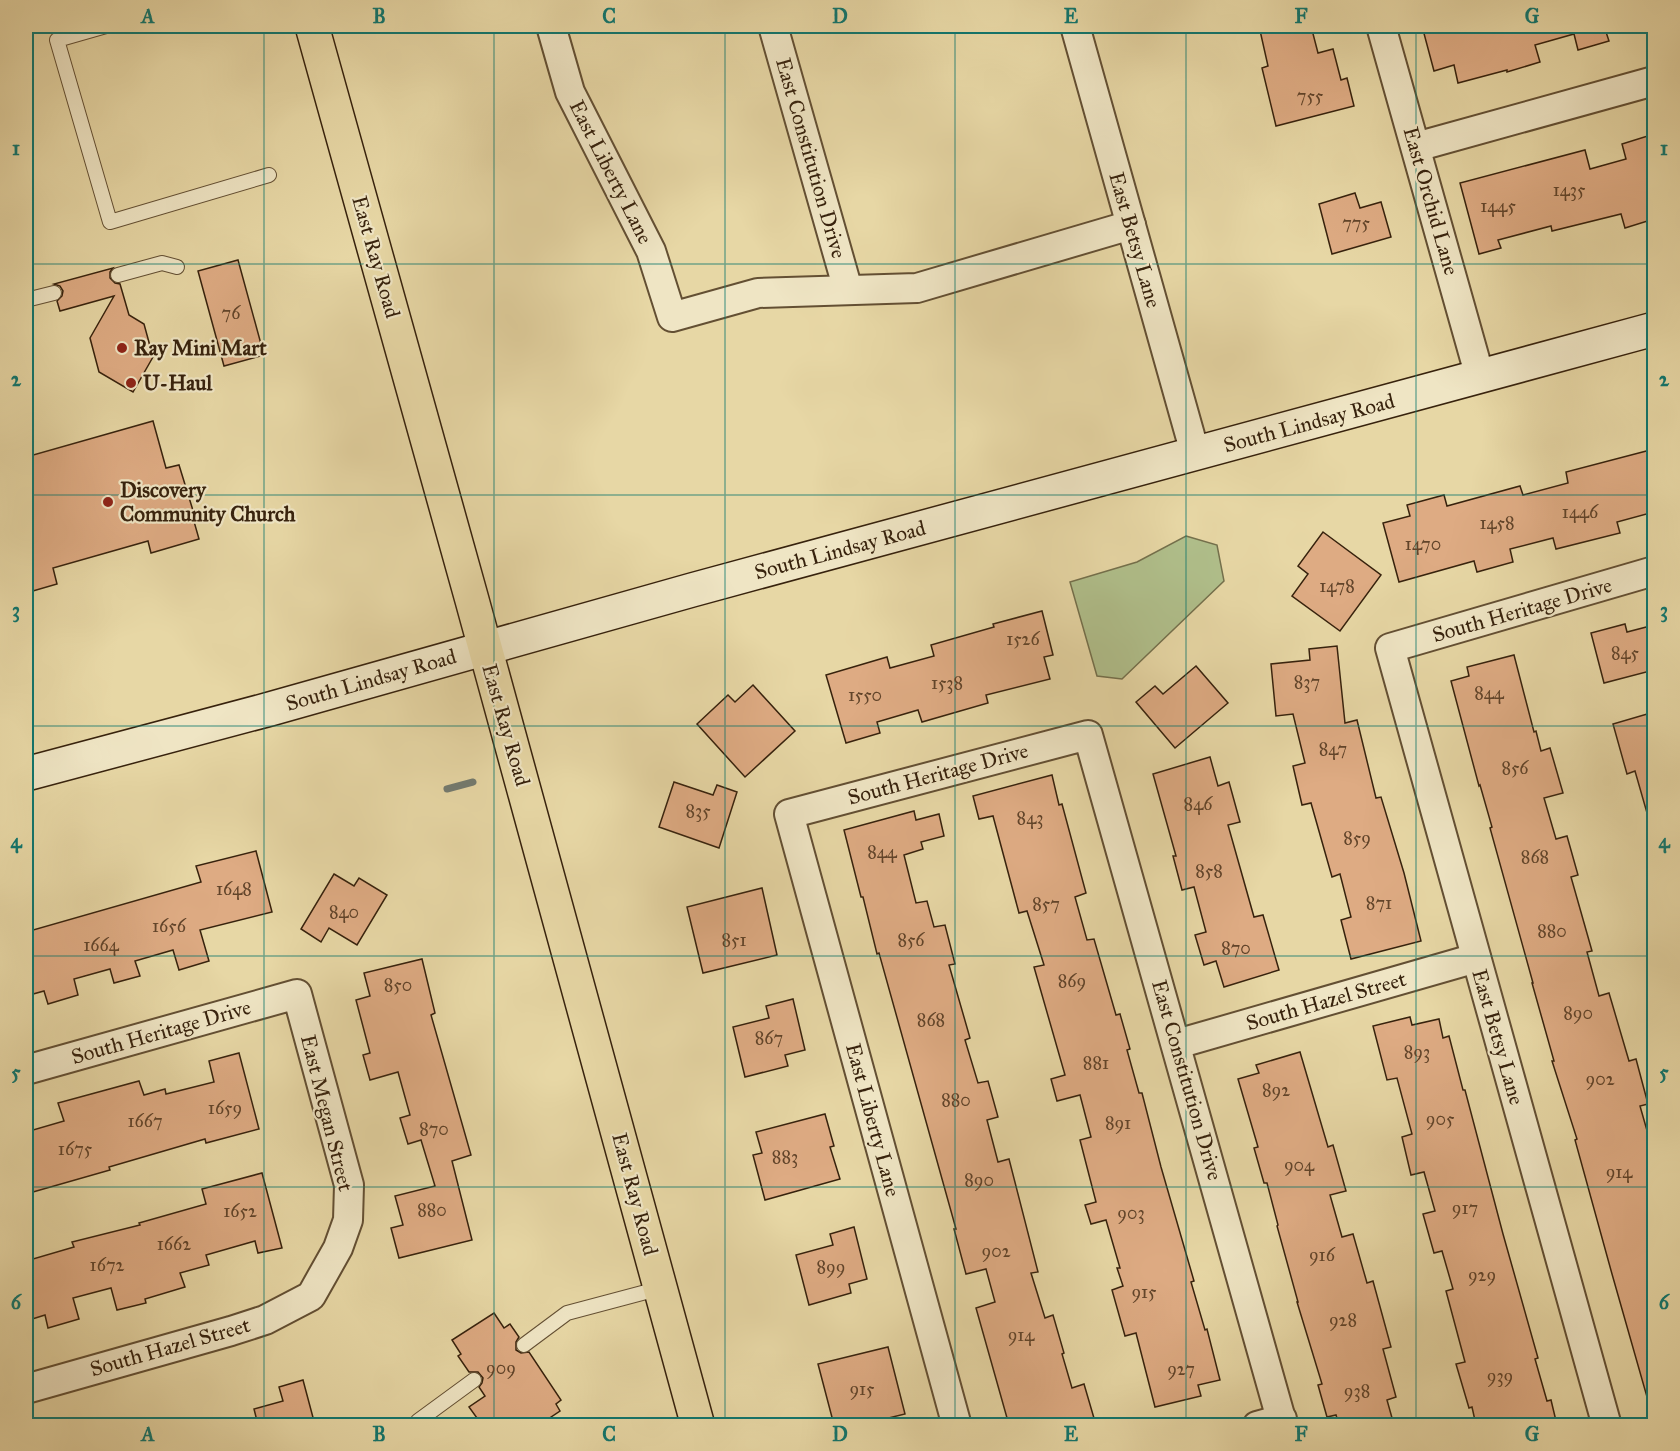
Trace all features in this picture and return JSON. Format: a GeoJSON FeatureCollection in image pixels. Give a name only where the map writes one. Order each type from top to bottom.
{"type":"FeatureCollection","features":[{"type":"Feature","properties":{"kind":"main road","name":"East Ray Road"},"geometry":{"type":"LineString","coordinates":[[312,26],[698,1425]]}},
{"type":"Feature","properties":{"kind":"main road","name":"South Lindsay Road"},"geometry":{"type":"LineString","coordinates":[[26,774],[270,709],[692,590],[1654,329]]}},
{"type":"Feature","properties":{"kind":"street","name":"East Liberty Lane"},"geometry":{"type":"LineString","coordinates":[[551,26],[570,92],[651,250],[672,317],[758,293],[848,290]]}},
{"type":"Feature","properties":{"kind":"street","name":"East Constitution Drive"},"geometry":{"type":"LineString","coordinates":[[773,26],[848,290]]}},
{"type":"Feature","properties":{"kind":"street","name":"East Betsy Lane"},"geometry":{"type":"LineString","coordinates":[[1075,26],[1195,453]]}},
{"type":"Feature","properties":{"kind":"street","name":"East Orchid Lane"},"geometry":{"type":"LineString","coordinates":[[1381,26],[1479,376]]}},
{"type":"Feature","properties":{"kind":"street"},"geometry":{"type":"LineString","coordinates":[[1416,147],[1654,81]]}},
{"type":"Feature","properties":{"kind":"street"},"geometry":{"type":"LineString","coordinates":[[848,290],[917,288],[1131,225]]}},
{"type":"Feature","properties":{"kind":"street","name":"South Heritage Drive"},"geometry":{"type":"LineString","coordinates":[[1390,648],[1654,571]]}},
{"type":"Feature","properties":{"kind":"street","name":"East Betsy Lane"},"geometry":{"type":"LineString","coordinates":[[1390,648],[1606,1425]]}},
{"type":"Feature","properties":{"kind":"street","name":"East Constitution Drive"},"geometry":{"type":"LineString","coordinates":[[1088,735],[1177,1044],[1274,1423]]}},
{"type":"Feature","properties":{"kind":"street","name":"South Heritage Drive"},"geometry":{"type":"LineString","coordinates":[[789,814],[1088,735]]}},
{"type":"Feature","properties":{"kind":"street","name":"East Liberty Lane"},"geometry":{"type":"LineString","coordinates":[[789,814],[957,1425]]}},
{"type":"Feature","properties":{"kind":"street","name":"South Hazel Street"},"geometry":{"type":"LineString","coordinates":[[1177,1044],[1476,958]]}},
{"type":"Feature","properties":{"kind":"street","name":"South Heritage Drive"},"geometry":{"type":"LineString","coordinates":[[26,1070],[297,994]]}},
{"type":"Feature","properties":{"kind":"street","name":"East Megan Street"},"geometry":{"type":"LineString","coordinates":[[297,994],[349,1185],[348,1220],[338,1248],[310,1296]]}},
{"type":"Feature","properties":{"kind":"street","name":"South Hazel Street"},"geometry":{"type":"LineString","coordinates":[[26,1389],[265,1320],[310,1296]]}},
{"type":"Feature","properties":{"kind":"lane"},"geometry":{"type":"LineString","coordinates":[[106,26],[57,40],[110,222],[269,175]]}},
{"type":"Feature","properties":{"kind":"lane"},"geometry":{"type":"LineString","coordinates":[[118,275],[162,263],[177,267]]}},
{"type":"Feature","properties":{"kind":"lane"},"geometry":{"type":"LineString","coordinates":[[26,300],[54,293]]}},
{"type":"Feature","properties":{"kind":"lane"},"geometry":{"type":"LineString","coordinates":[[524,1345],[567,1313],[661,1288]]}},
{"type":"Feature","properties":{"kind":"lane"},"geometry":{"type":"LineString","coordinates":[[416,1425],[418,1421],[474,1380]]}},
{"type":"Feature","properties":{"kind":"green space"},"geometry":{"type":"Polygon","coordinates":[[[1186,536],[1217,545],[1224,581],[1122,679],[1097,676],[1070,582],[1137,562],[1186,536]]]}},
{"type":"Feature","properties":{"kind":"building"},"geometry":{"type":"Polygon","coordinates":[[[1259,26],[1311,26],[1318,53],[1333,49],[1341,80],[1347,78],[1354,106],[1276,126],[1262,68],[1268,66],[1259,26]]]}},
{"type":"Feature","properties":{"kind":"building"},"geometry":{"type":"Polygon","coordinates":[[[1422,26],[1604,26],[1609,41],[1578,50],[1574,34],[1535,45],[1540,62],[1458,83],[1454,65],[1434,71],[1422,26]]]}},
{"type":"Feature","properties":{"kind":"building"},"geometry":{"type":"Polygon","coordinates":[[[1654,134],[1654,219],[1625,228],[1621,214],[1552,231],[1551,226],[1498,240],[1501,248],[1479,254],[1460,183],[1585,150],[1590,169],[1626,159],[1622,144],[1654,134]]]}},
{"type":"Feature","properties":{"kind":"building"},"geometry":{"type":"Polygon","coordinates":[[[1355,193],[1360,208],[1381,202],[1391,237],[1332,254],[1319,204],[1355,193]]]}},
{"type":"Feature","properties":{"kind":"building"},"geometry":{"type":"Polygon","coordinates":[[[238,260],[264,355],[224,366],[198,271],[238,260]]]}},
{"type":"Feature","properties":{"kind":"building","name":"Ray Mini Mart"},"geometry":{"type":"Polygon","coordinates":[[[113,268],[110,278],[120,284],[129,315],[144,324],[153,357],[133,392],[99,372],[90,338],[114,296],[60,311],[57,301],[63,291],[60,286],[54,284],[113,268]]]}},
{"type":"Feature","properties":{"kind":"building","name":"Discovery Community Church"},"geometry":{"type":"Polygon","coordinates":[[[153,421],[166,468],[179,465],[195,517],[193,518],[199,539],[151,553],[148,541],[53,568],[57,584],[26,593],[26,457],[153,421]]]}},
{"type":"Feature","properties":{"kind":"building"},"geometry":{"type":"Polygon","coordinates":[[[1654,449],[1654,512],[1617,522],[1620,533],[1556,549],[1553,538],[1510,549],[1513,562],[1477,572],[1474,561],[1399,582],[1383,523],[1410,516],[1407,505],[1444,495],[1447,506],[1520,486],[1523,495],[1568,483],[1566,472],[1654,449]]]}},
{"type":"Feature","properties":{"kind":"building"},"geometry":{"type":"Polygon","coordinates":[[[1323,532],[1381,575],[1340,631],[1292,596],[1308,574],[1298,566],[1323,532]]]}},
{"type":"Feature","properties":{"kind":"building"},"geometry":{"type":"Polygon","coordinates":[[[1042,611],[1053,655],[1044,657],[1050,679],[986,695],[988,703],[922,722],[918,710],[877,722],[880,733],[846,743],[826,675],[887,657],[890,668],[934,656],[931,645],[994,627],[993,624],[1042,611]]]}},
{"type":"Feature","properties":{"kind":"building"},"geometry":{"type":"Polygon","coordinates":[[[1625,624],[1627,632],[1654,625],[1654,670],[1604,683],[1591,633],[1625,624]]]}},
{"type":"Feature","properties":{"kind":"building"},"geometry":{"type":"Polygon","coordinates":[[[1337,646],[1345,723],[1357,720],[1376,798],[1381,797],[1404,873],[1421,941],[1351,959],[1341,920],[1351,917],[1340,874],[1332,877],[1311,803],[1302,805],[1293,766],[1305,763],[1293,714],[1276,716],[1271,664],[1310,660],[1309,649],[1337,646]]]}},
{"type":"Feature","properties":{"kind":"building"},"geometry":{"type":"Polygon","coordinates":[[[1514,655],[1534,732],[1536,731],[1541,751],[1550,748],[1563,793],[1544,798],[1556,839],[1567,836],[1578,875],[1571,877],[1592,951],[1587,952],[1599,996],[1609,993],[1629,1061],[1636,1059],[1648,1104],[1640,1106],[1654,1155],[1654,1403],[1649,1404],[1575,1140],[1577,1139],[1552,1061],[1554,1061],[1490,828],[1492,827],[1451,681],[1469,676],[1467,667],[1514,655]]]}},
{"type":"Feature","properties":{"kind":"building"},"geometry":{"type":"Polygon","coordinates":[[[1196,666],[1228,703],[1175,748],[1136,702],[1155,686],[1163,694],[1196,666]]]}},
{"type":"Feature","properties":{"kind":"building"},"geometry":{"type":"Polygon","coordinates":[[[753,685],[795,731],[745,777],[697,724],[728,695],[735,702],[753,685]]]}},
{"type":"Feature","properties":{"kind":"building"},"geometry":{"type":"Polygon","coordinates":[[[1654,712],[1654,819],[1649,820],[1635,771],[1627,774],[1613,724],[1654,712]]]}},
{"type":"Feature","properties":{"kind":"building"},"geometry":{"type":"Polygon","coordinates":[[[1210,757],[1218,786],[1229,782],[1240,822],[1228,825],[1254,917],[1263,915],[1279,970],[1224,987],[1216,961],[1204,965],[1195,935],[1206,932],[1194,887],[1182,890],[1173,856],[1176,856],[1153,774],[1210,757]]]}},
{"type":"Feature","properties":{"kind":"building"},"geometry":{"type":"Polygon","coordinates":[[[1052,775],[1086,893],[1075,897],[1087,940],[1094,939],[1116,1015],[1120,1014],[1130,1049],[1127,1050],[1139,1093],[1142,1093],[1194,1281],[1191,1282],[1205,1330],[1207,1329],[1220,1380],[1198,1385],[1201,1396],[1155,1407],[1136,1333],[1125,1336],[1112,1290],[1123,1286],[1106,1220],[1091,1224],[1085,1205],[1096,1202],[1080,1140],[1091,1137],[1080,1095],[1057,1101],[1051,1079],[1065,1075],[1034,967],[1044,965],[1027,911],[1019,913],[993,816],[979,819],[973,796],[1052,775]]]}},
{"type":"Feature","properties":{"kind":"building"},"geometry":{"type":"Polygon","coordinates":[[[674,782],[713,795],[717,785],[737,792],[719,848],[659,827],[674,782]]]}},
{"type":"Feature","properties":{"kind":"building"},"geometry":{"type":"Polygon","coordinates":[[[914,811],[916,820],[939,814],[944,836],[921,842],[923,849],[904,855],[916,903],[927,901],[934,927],[945,925],[955,964],[949,965],[970,1038],[965,1040],[978,1083],[988,1081],[998,1117],[987,1120],[998,1162],[1009,1159],[1038,1272],[1031,1273],[1045,1318],[1053,1315],[1072,1388],[1084,1384],[1096,1425],[1009,1425],[976,1308],[995,1302],[986,1269],[966,1274],[954,1229],[956,1229],[844,830],[914,811]]]}},
{"type":"Feature","properties":{"kind":"building"},"geometry":{"type":"Polygon","coordinates":[[[256,851],[272,912],[200,930],[209,961],[179,970],[173,950],[135,961],[140,976],[114,983],[110,969],[74,979],[78,995],[48,1004],[44,991],[26,996],[26,932],[201,882],[196,866],[256,851]]]}},
{"type":"Feature","properties":{"kind":"building"},"geometry":{"type":"Polygon","coordinates":[[[334,874],[354,886],[359,878],[387,895],[357,945],[329,928],[321,942],[301,929],[334,874]]]}},
{"type":"Feature","properties":{"kind":"building"},"geometry":{"type":"Polygon","coordinates":[[[762,888],[777,955],[703,973],[687,907],[762,888]]]}},
{"type":"Feature","properties":{"kind":"building"},"geometry":{"type":"Polygon","coordinates":[[[422,959],[435,1013],[431,1015],[471,1155],[452,1161],[472,1240],[399,1258],[391,1228],[403,1225],[395,1196],[435,1186],[421,1140],[408,1144],[400,1118],[410,1115],[398,1072],[370,1080],[363,1055],[370,1053],[356,1000],[370,996],[364,973],[422,959]]]}},
{"type":"Feature","properties":{"kind":"building"},"geometry":{"type":"Polygon","coordinates":[[[793,999],[805,1050],[785,1055],[788,1066],[745,1077],[733,1027],[769,1018],[766,1006],[793,999]]]}},
{"type":"Feature","properties":{"kind":"building"},"geometry":{"type":"Polygon","coordinates":[[[1410,1017],[1412,1025],[1439,1019],[1443,1038],[1449,1036],[1538,1358],[1535,1359],[1547,1401],[1551,1400],[1557,1425],[1476,1425],[1472,1407],[1469,1408],[1456,1364],[1465,1362],[1446,1291],[1453,1289],[1442,1251],[1434,1253],[1423,1214],[1435,1211],[1424,1172],[1411,1175],[1402,1137],[1412,1134],[1397,1078],[1387,1080],[1373,1026],[1410,1017]]]}},
{"type":"Feature","properties":{"kind":"building"},"geometry":{"type":"Polygon","coordinates":[[[1300,1052],[1328,1147],[1333,1145],[1346,1191],[1330,1195],[1342,1237],[1353,1234],[1367,1283],[1373,1281],[1391,1347],[1383,1349],[1396,1397],[1387,1400],[1394,1425],[1339,1425],[1336,1415],[1327,1417],[1318,1385],[1322,1384],[1297,1302],[1267,1183],[1264,1183],[1254,1148],[1258,1147],[1238,1079],[1259,1073],[1256,1065],[1300,1052]]]}},
{"type":"Feature","properties":{"kind":"building"},"geometry":{"type":"Polygon","coordinates":[[[239,1053],[259,1129],[206,1143],[205,1139],[26,1194],[26,1132],[64,1121],[58,1103],[139,1081],[144,1095],[165,1089],[166,1094],[214,1082],[209,1061],[239,1053]]]}},
{"type":"Feature","properties":{"kind":"building"},"geometry":{"type":"Polygon","coordinates":[[[825,1114],[834,1146],[830,1147],[840,1179],[765,1200],[753,1155],[762,1153],[756,1132],[825,1114]]]}},
{"type":"Feature","properties":{"kind":"building"},"geometry":{"type":"Polygon","coordinates":[[[262,1173],[282,1248],[258,1253],[255,1241],[206,1255],[209,1265],[180,1273],[185,1287],[145,1299],[146,1303],[117,1310],[111,1288],[73,1298],[79,1319],[48,1328],[45,1315],[26,1321],[26,1261],[74,1247],[72,1242],[140,1225],[139,1223],[206,1204],[202,1189],[262,1173]]]}},
{"type":"Feature","properties":{"kind":"building"},"geometry":{"type":"Polygon","coordinates":[[[854,1227],[867,1279],[849,1284],[851,1293],[809,1305],[796,1255],[833,1245],[830,1234],[854,1227]]]}},
{"type":"Feature","properties":{"kind":"building"},"geometry":{"type":"Polygon","coordinates":[[[494,1313],[504,1328],[510,1324],[519,1337],[516,1350],[521,1353],[529,1352],[561,1400],[556,1404],[560,1411],[539,1425],[482,1425],[469,1407],[485,1396],[479,1387],[483,1378],[478,1372],[469,1372],[458,1356],[461,1354],[452,1340],[494,1313]]]}},
{"type":"Feature","properties":{"kind":"building"},"geometry":{"type":"Polygon","coordinates":[[[888,1347],[905,1414],[860,1425],[834,1425],[818,1364],[888,1347]]]}},
{"type":"Feature","properties":{"kind":"building"},"geometry":{"type":"Polygon","coordinates":[[[303,1380],[315,1425],[258,1425],[254,1409],[283,1401],[279,1387],[303,1380]]]}},
{"type":"Feature","properties":{"kind":"waterway"},"geometry":{"type":"LineString","coordinates":[[447,789],[473,782]]}},
{"type":"Feature","properties":{"kind":"place","name":"Ray Mini Mart"},"geometry":{"type":"Point","coordinates":[122,348]}},
{"type":"Feature","properties":{"kind":"place","name":"U-Haul"},"geometry":{"type":"Point","coordinates":[131,383]}},
{"type":"Feature","properties":{"kind":"place","name":"Discovery Community Church"},"geometry":{"type":"Point","coordinates":[108,502]}}]}
